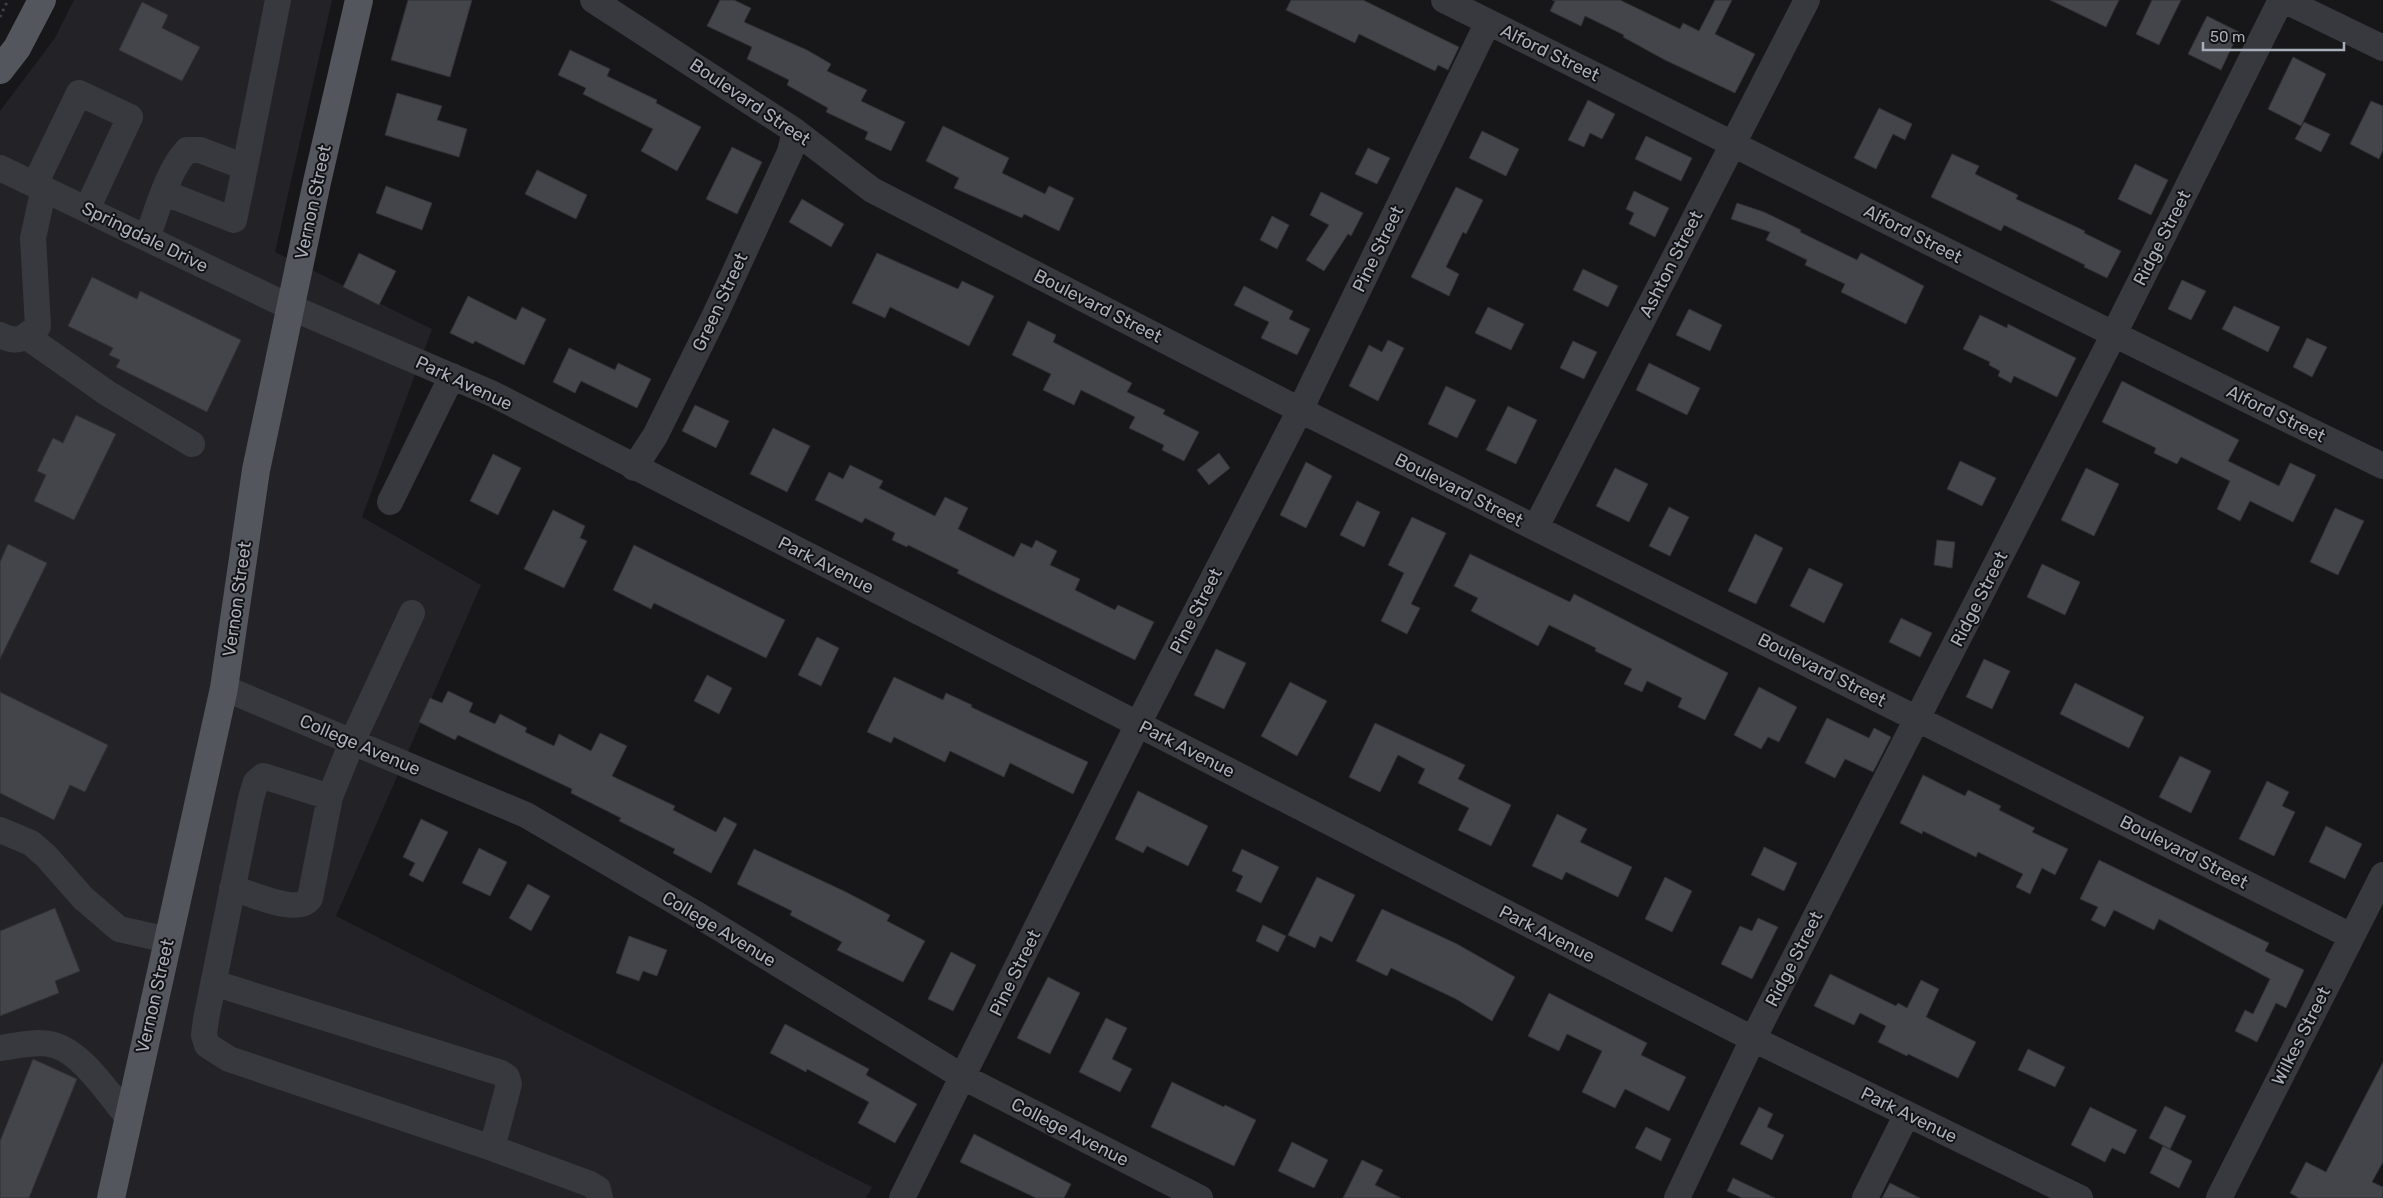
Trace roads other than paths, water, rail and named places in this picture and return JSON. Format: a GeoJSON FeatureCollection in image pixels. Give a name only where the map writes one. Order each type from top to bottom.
{"type":"FeatureCollection","features":[{"type":"Feature","properties":{"kind":"main road"},"geometry":{"type":"LineString","coordinates":[[0,70],[17,48],[42,0]]}},
{"type":"Feature","properties":{"kind":"main road","name":"Vernon Street"},"geometry":{"type":"LineString","coordinates":[[110,1198],[224,688],[256,470],[290,307],[359,0]]}},
{"type":"Feature","properties":{"kind":"street"},"geometry":{"type":"LineString","coordinates":[[165,193],[234,220],[278,0]]}},
{"type":"Feature","properties":{"kind":"street","name":"Boulevard Street"},"geometry":{"type":"LineString","coordinates":[[593,0],[795,131],[872,190],[1300,410],[2351,936]]}},
{"type":"Feature","properties":{"kind":"street","name":"Alford Street"},"geometry":{"type":"LineString","coordinates":[[1444,0],[1733,143],[2114,336],[2383,466]]}},
{"type":"Feature","properties":{"kind":"street","name":"Ashton Street"},"geometry":{"type":"LineString","coordinates":[[1536,528],[1807,0]]}},
{"type":"Feature","properties":{"kind":"street"},"geometry":{"type":"LineString","coordinates":[[2282,0],[2328,10],[2383,48]]}},
{"type":"Feature","properties":{"kind":"street","name":"Ridge Street"},"geometry":{"type":"LineString","coordinates":[[1678,1198],[1753,1039],[2114,336],[2282,0]]}},
{"type":"Feature","properties":{"kind":"street","name":"Pine Street"},"geometry":{"type":"LineString","coordinates":[[902,1198],[1138,724],[1300,410],[1488,22]]}},
{"type":"Feature","properties":{"kind":"street"},"geometry":{"type":"LineString","coordinates":[[0,335],[13,341],[26,336],[38,326],[34,238],[39,186],[79,93],[130,117],[87,209]]}},
{"type":"Feature","properties":{"kind":"street","name":"Green Street"},"geometry":{"type":"LineString","coordinates":[[634,468],[655,436],[715,315],[790,152],[795,131]]}},
{"type":"Feature","properties":{"kind":"street"},"geometry":{"type":"LineString","coordinates":[[147,238],[178,159],[187,150],[200,150],[245,167]]}},
{"type":"Feature","properties":{"kind":"street","name":"Springdale Drive"},"geometry":{"type":"LineString","coordinates":[[0,168],[290,307]]}},
{"type":"Feature","properties":{"kind":"street","name":"Park Avenue"},"geometry":{"type":"LineString","coordinates":[[290,307],[493,394],[634,468],[1753,1039],[2080,1198]]}},
{"type":"Feature","properties":{"kind":"street"},"geometry":{"type":"LineString","coordinates":[[26,336],[107,393],[192,444]]}},
{"type":"Feature","properties":{"kind":"street"},"geometry":{"type":"LineString","coordinates":[[390,502],[452,376]]}},
{"type":"Feature","properties":{"kind":"street"},"geometry":{"type":"LineString","coordinates":[[232,888],[285,905],[301,906],[310,898],[330,797],[352,742],[412,612]]}},
{"type":"Feature","properties":{"kind":"street","name":"College Avenue"},"geometry":{"type":"LineString","coordinates":[[224,688],[526,815],[698,915],[963,1078],[1200,1198]]}},
{"type":"Feature","properties":{"kind":"street"},"geometry":{"type":"LineString","coordinates":[[330,797],[273,778],[263,776],[256,782],[250,798],[204,1035],[207,1045],[217,1053],[590,1184],[598,1190],[600,1198]]}},
{"type":"Feature","properties":{"kind":"street"},"geometry":{"type":"LineString","coordinates":[[0,830],[31,843],[83,898],[119,929],[168,940]]}},
{"type":"Feature","properties":{"kind":"street","name":"Wilkes Street"},"geometry":{"type":"LineString","coordinates":[[2219,1198],[2383,875]]}},
{"type":"Feature","properties":{"kind":"street"},"geometry":{"type":"LineString","coordinates":[[214,983],[500,1073],[507,1077],[509,1084],[492,1148]]}},
{"type":"Feature","properties":{"kind":"street"},"geometry":{"type":"LineString","coordinates":[[0,1048],[41,1043],[53,1044],[65,1049],[82,1062],[128,1117]]}},
{"type":"Feature","properties":{"kind":"street"},"geometry":{"type":"LineString","coordinates":[[1865,1198],[1907,1114]]}}]}
